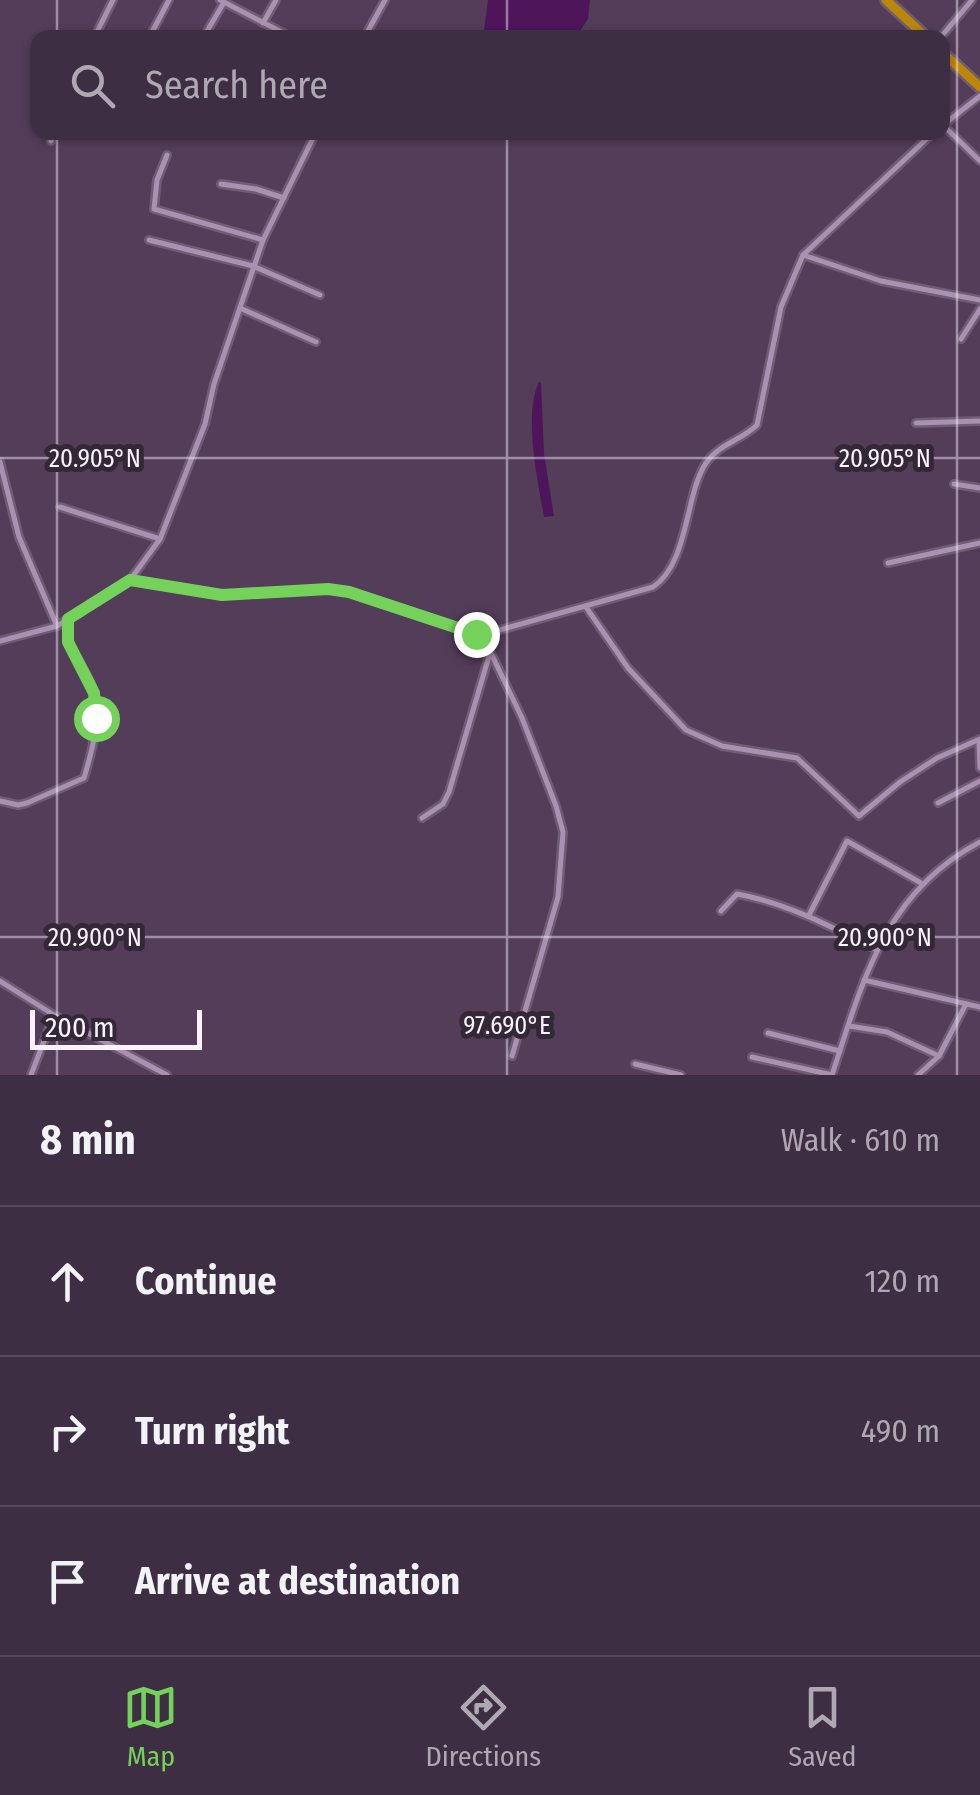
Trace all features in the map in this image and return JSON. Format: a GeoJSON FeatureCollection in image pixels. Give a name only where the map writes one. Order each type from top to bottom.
{"type":"FeatureCollection","features":[{"type":"Feature","properties":{"kind":"highway"},"geometry":{"type":"LineString","coordinates":[[886,0],[918,30]]}},
{"type":"Feature","properties":{"kind":"highway"},"geometry":{"type":"LineString","coordinates":[[950,59],[980,86]]}},
{"type":"Feature","properties":{"kind":"street"},"geometry":{"type":"LineString","coordinates":[[98,30],[113,0]]}},
{"type":"Feature","properties":{"kind":"street"},"geometry":{"type":"LineString","coordinates":[[152,30],[169,0]]}},
{"type":"Feature","properties":{"kind":"street"},"geometry":{"type":"LineString","coordinates":[[263,23],[276,0]]}},
{"type":"Feature","properties":{"kind":"street"},"geometry":{"type":"LineString","coordinates":[[368,30],[384,0]]}},
{"type":"Feature","properties":{"kind":"street"},"geometry":{"type":"LineString","coordinates":[[947,30],[972,0]]}},
{"type":"Feature","properties":{"kind":"street"},"geometry":{"type":"LineString","coordinates":[[207,30],[221,2],[277,30]]}},
{"type":"Feature","properties":{"kind":"street"},"geometry":{"type":"LineString","coordinates":[[950,120],[980,96]]}},
{"type":"Feature","properties":{"kind":"street"},"geometry":{"type":"LineString","coordinates":[[950,133],[980,161]]}},
{"type":"Feature","properties":{"kind":"street"},"geometry":{"type":"LineString","coordinates":[[0,640],[57,626],[130,580],[160,540],[204,424],[254,266],[312,140]]}},
{"type":"Feature","properties":{"kind":"street"},"geometry":{"type":"LineString","coordinates":[[130,580],[222,595],[328,589],[349,592],[482,635],[653,587],[666,576],[685,532],[706,464],[720,448],[757,424],[781,308],[803,255],[925,140]]}},
{"type":"Feature","properties":{"kind":"street"},"geometry":{"type":"LineString","coordinates":[[167,156],[157,180],[154,209],[264,240]]}},
{"type":"Feature","properties":{"kind":"street"},"geometry":{"type":"LineString","coordinates":[[222,184],[284,198]]}},
{"type":"Feature","properties":{"kind":"street"},"geometry":{"type":"LineString","coordinates":[[148,240],[254,266],[320,294]]}},
{"type":"Feature","properties":{"kind":"street"},"geometry":{"type":"LineString","coordinates":[[803,255],[881,282],[980,300]]}},
{"type":"Feature","properties":{"kind":"street"},"geometry":{"type":"LineString","coordinates":[[240,308],[316,342]]}},
{"type":"Feature","properties":{"kind":"street"},"geometry":{"type":"LineString","coordinates":[[961,339],[980,309]]}},
{"type":"Feature","properties":{"kind":"street"},"geometry":{"type":"LineString","coordinates":[[916,423],[980,421]]}},
{"type":"Feature","properties":{"kind":"street"},"geometry":{"type":"LineString","coordinates":[[0,462],[19,536],[57,626]]}},
{"type":"Feature","properties":{"kind":"street"},"geometry":{"type":"LineString","coordinates":[[954,484],[980,488]]}},
{"type":"Feature","properties":{"kind":"street"},"geometry":{"type":"LineString","coordinates":[[60,507],[160,540]]}},
{"type":"Feature","properties":{"kind":"street"},"geometry":{"type":"LineString","coordinates":[[888,563],[980,543]]}},
{"type":"Feature","properties":{"kind":"street"},"geometry":{"type":"LineString","coordinates":[[586,607],[628,668],[686,730],[722,746],[797,758],[860,816],[900,782],[937,758],[979,740],[980,768]]}},
{"type":"Feature","properties":{"kind":"street"},"geometry":{"type":"LineString","coordinates":[[0,801],[28,803],[84,778],[92,750],[95,705],[87,675],[68,642],[68,619]]}},
{"type":"Feature","properties":{"kind":"street"},"geometry":{"type":"LineString","coordinates":[[422,818],[443,804],[448,792],[489,650],[490,633]]}},
{"type":"Feature","properties":{"kind":"street"},"geometry":{"type":"LineString","coordinates":[[482,635],[522,718],[563,832],[558,897],[512,1056]]}},
{"type":"Feature","properties":{"kind":"street"},"geometry":{"type":"LineString","coordinates":[[938,803],[980,780]]}},
{"type":"Feature","properties":{"kind":"street"},"geometry":{"type":"LineString","coordinates":[[809,915],[847,841],[921,883]]}},
{"type":"Feature","properties":{"kind":"street"},"geometry":{"type":"LineString","coordinates":[[752,1056],[832,1075],[864,980],[898,913],[921,883],[956,855],[980,842]]}},
{"type":"Feature","properties":{"kind":"street"},"geometry":{"type":"LineString","coordinates":[[722,911],[736,894],[809,915],[877,950]]}},
{"type":"Feature","properties":{"kind":"street"},"geometry":{"type":"LineString","coordinates":[[0,980],[54,1015],[168,1075]]}},
{"type":"Feature","properties":{"kind":"street"},"geometry":{"type":"LineString","coordinates":[[864,980],[980,1007]]}},
{"type":"Feature","properties":{"kind":"street"},"geometry":{"type":"LineString","coordinates":[[918,1075],[940,1056],[966,1004]]}},
{"type":"Feature","properties":{"kind":"street"},"geometry":{"type":"LineString","coordinates":[[31,1075],[54,1015]]}},
{"type":"Feature","properties":{"kind":"street"},"geometry":{"type":"LineString","coordinates":[[849,1026],[898,1035],[940,1056]]}},
{"type":"Feature","properties":{"kind":"street"},"geometry":{"type":"LineString","coordinates":[[768,1032],[840,1051]]}},
{"type":"Feature","properties":{"kind":"street"},"geometry":{"type":"LineString","coordinates":[[635,1064],[681,1075]]}},
{"type":"Feature","properties":{"kind":"shaded area"},"geometry":{"type":"Polygon","coordinates":[[[488,0],[590,0],[588,19],[581,30],[484,30],[488,0]]]}},
{"type":"Feature","properties":{"kind":"shaded area"},"geometry":{"type":"Polygon","coordinates":[[[539,382],[544,454],[554,516],[544,517],[532,430],[539,382]]]}},
{"type":"Feature","properties":{"kind":"route"},"geometry":{"type":"LineString","coordinates":[[96,718],[94,693],[68,642],[68,619],[130,580],[222,595],[328,589],[363,594],[476,634]]}}]}
